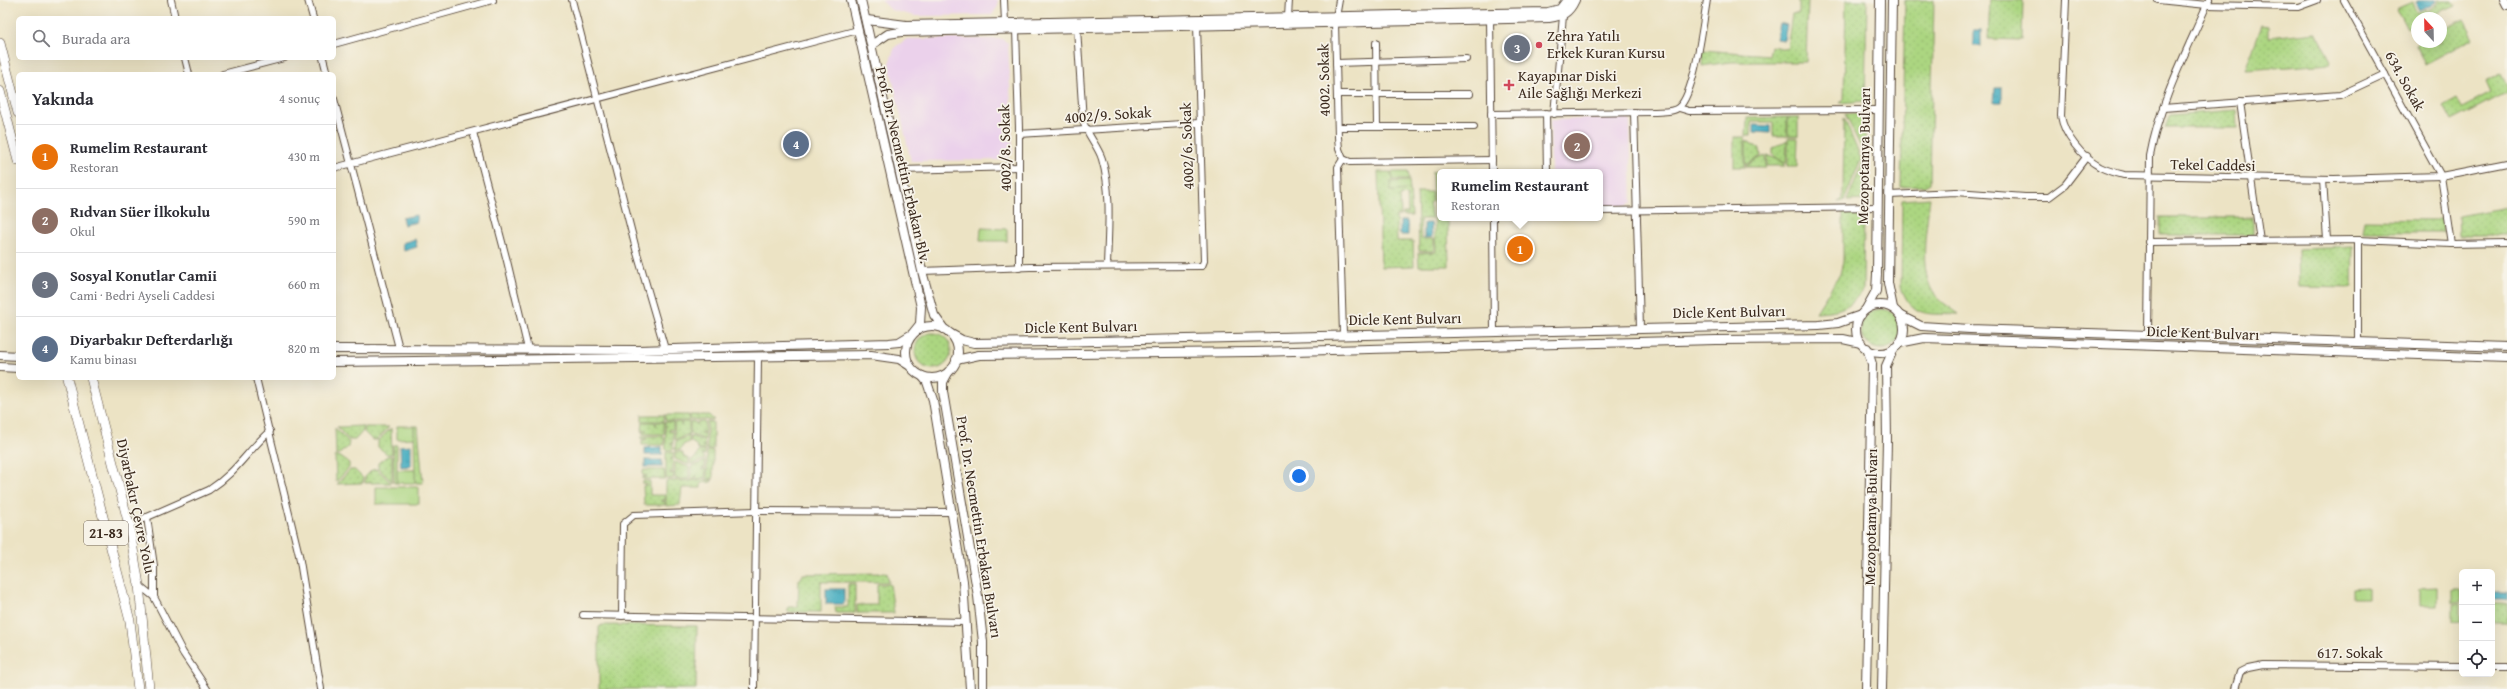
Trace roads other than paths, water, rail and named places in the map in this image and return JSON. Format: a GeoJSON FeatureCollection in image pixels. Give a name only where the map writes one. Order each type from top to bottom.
{"type":"FeatureCollection","features":[{"type":"Feature","properties":{"kind":"highway"},"geometry":{"type":"LineString","coordinates":[[0,43],[16,105]]}},
{"type":"Feature","properties":{"kind":"highway"},"geometry":{"type":"LineString","coordinates":[[0,91],[16,152]]}},
{"type":"Feature","properties":{"kind":"highway","name":"Diyarbakır Çevre Yolu"},"geometry":{"type":"LineString","coordinates":[[68,380],[128,614],[138,689]]}},
{"type":"Feature","properties":{"kind":"highway","name":"Diyarbakır Çevre Yolu"},"geometry":{"type":"LineString","coordinates":[[92,380],[129,525],[139,585],[150,689]]}},
{"type":"Feature","properties":{"kind":"main road","name":"Prof. Dr. Necmettin Erbakan Blv."},"geometry":{"type":"LineString","coordinates":[[851,0],[921,307],[920,324],[912,334]]}},
{"type":"Feature","properties":{"kind":"main road","name":"Prof. Dr. Necmettin Erbakan Blv."},"geometry":{"type":"LineString","coordinates":[[861,0],[873,44],[922,272],[934,315],[948,331]]}},
{"type":"Feature","properties":{"kind":"main road"},"geometry":{"type":"LineString","coordinates":[[873,44],[888,34],[901,32],[1197,25],[1548,12],[1560,9],[1567,0]]}},
{"type":"Feature","properties":{"kind":"main road"},"geometry":{"type":"LineString","coordinates":[[866,20],[906,25],[1288,17],[1336,19],[1548,18],[1563,16],[1569,11],[1575,0]]}},
{"type":"Feature","properties":{"kind":"main road","name":"Mezopotamya Bulvarı"},"geometry":{"type":"LineString","coordinates":[[1864,312],[1876,291],[1880,0]]}},
{"type":"Feature","properties":{"kind":"main road","name":"Mezopotamya Bulvarı"},"geometry":{"type":"LineString","coordinates":[[1892,0],[1888,283],[1893,308]]}},
{"type":"Feature","properties":{"kind":"main road"},"geometry":{"type":"LineString","coordinates":[[2504,0],[2507,6]]}},
{"type":"Feature","properties":{"kind":"main road"},"geometry":{"type":"LineString","coordinates":[[1880,305],[1893,308],[1901,316],[1904,330],[1897,346],[1881,352],[1864,345],[1856,329],[1864,312],[1880,305]]}},
{"type":"Feature","properties":{"kind":"main road","name":"Dicle Kent Bulvarı"},"geometry":{"type":"LineString","coordinates":[[948,331],[962,340],[981,343],[1343,334],[1819,325],[1838,322],[1864,312]]}},
{"type":"Feature","properties":{"kind":"main road","name":"Dicle Kent Bulvarı"},"geometry":{"type":"LineString","coordinates":[[1901,316],[1921,326],[2358,343],[2507,347]]}},
{"type":"Feature","properties":{"kind":"main road"},"geometry":{"type":"LineString","coordinates":[[336,349],[664,349],[889,343],[899,342],[927,326],[948,331],[957,346],[956,360],[949,371],[936,377],[922,376],[910,366],[894,358],[871,355],[336,362]]}},
{"type":"Feature","properties":{"kind":"main road"},"geometry":{"type":"LineString","coordinates":[[910,366],[906,350],[912,334]]}},
{"type":"Feature","properties":{"kind":"main road","name":"Dicle Kent Bulvarı"},"geometry":{"type":"LineString","coordinates":[[1897,346],[1931,338],[2507,358]]}},
{"type":"Feature","properties":{"kind":"main road","name":"Dicle Kent Bulvarı"},"geometry":{"type":"LineString","coordinates":[[956,360],[979,355],[1253,352],[1716,340],[1843,339],[1864,345]]}},
{"type":"Feature","properties":{"kind":"main road","name":"Mezopotamya Bulvarı"},"geometry":{"type":"LineString","coordinates":[[1864,345],[1872,364],[1866,689]]}},
{"type":"Feature","properties":{"kind":"main road","name":"Mezopotamya Bulvarı"},"geometry":{"type":"LineString","coordinates":[[1882,689],[1887,439],[1886,366],[1897,346]]}},
{"type":"Feature","properties":{"kind":"main road"},"geometry":{"type":"LineString","coordinates":[[0,355],[16,356]]}},
{"type":"Feature","properties":{"kind":"main road"},"geometry":{"type":"LineString","coordinates":[[0,368],[16,368]]}},
{"type":"Feature","properties":{"kind":"main road","name":"Prof. Dr. Necmettin Erbakan Bulvarı"},"geometry":{"type":"LineString","coordinates":[[949,371],[943,382],[943,392],[978,596],[983,642],[983,689]]}},
{"type":"Feature","properties":{"kind":"main road","name":"Prof. Dr. Necmettin Erbakan Bulvarı"},"geometry":{"type":"LineString","coordinates":[[922,376],[927,382],[934,400],[963,581],[970,689]]}},
{"type":"Feature","properties":{"kind":"street"},"geometry":{"type":"LineString","coordinates":[[171,0],[175,16]]}},
{"type":"Feature","properties":{"kind":"street"},"geometry":{"type":"LineString","coordinates":[[308,0],[312,16]]}},
{"type":"Feature","properties":{"kind":"street"},"geometry":{"type":"LineString","coordinates":[[336,43],[493,0]]}},
{"type":"Feature","properties":{"kind":"street"},"geometry":{"type":"LineString","coordinates":[[572,0],[597,100],[664,349]]}},
{"type":"Feature","properties":{"kind":"street"},"geometry":{"type":"LineString","coordinates":[[1004,0],[1005,23]]}},
{"type":"Feature","properties":{"kind":"street"},"geometry":{"type":"LineString","coordinates":[[1288,17],[1290,0]]}},
{"type":"Feature","properties":{"kind":"street","name":"4002. Sokak"},"geometry":{"type":"LineString","coordinates":[[1339,0],[1336,19],[1336,63],[1339,149],[1343,159]]}},
{"type":"Feature","properties":{"kind":"street"},"geometry":{"type":"LineString","coordinates":[[1679,108],[1686,97],[1695,65],[1707,0]]}},
{"type":"Feature","properties":{"kind":"street","name":"Tekel Caddesi"},"geometry":{"type":"LineString","coordinates":[[2066,0],[2061,116],[2063,127],[2068,136],[2100,167],[2124,176],[2323,179],[2441,176],[2507,163]]}},
{"type":"Feature","properties":{"kind":"street"},"geometry":{"type":"LineString","coordinates":[[2158,0],[2298,7],[2317,0]]}},
{"type":"Feature","properties":{"kind":"street","name":"634. Sokak"},"geometry":{"type":"LineString","coordinates":[[2344,0],[2441,176]]}},
{"type":"Feature","properties":{"kind":"street"},"geometry":{"type":"LineString","coordinates":[[2148,335],[2150,156],[2154,133],[2163,108],[2208,3]]}},
{"type":"Feature","properties":{"kind":"street"},"geometry":{"type":"LineString","coordinates":[[1554,114],[1563,16]]}},
{"type":"Feature","properties":{"kind":"street"},"geometry":{"type":"LineString","coordinates":[[1490,18],[1492,169]]}},
{"type":"Feature","properties":{"kind":"street","name":"4002/6. Sokak"},"geometry":{"type":"LineString","coordinates":[[1108,266],[1202,266],[1204,261],[1197,25]]}},
{"type":"Feature","properties":{"kind":"street"},"geometry":{"type":"LineString","coordinates":[[922,272],[1108,266],[1108,202],[1106,173],[1101,157],[1086,130],[1077,28]]}},
{"type":"Feature","properties":{"kind":"street","name":"4002/8. Sokak"},"geometry":{"type":"LineString","coordinates":[[1016,29],[1019,134],[1019,268]]}},
{"type":"Feature","properties":{"kind":"street"},"geometry":{"type":"LineString","coordinates":[[336,167],[597,100],[858,30]]}},
{"type":"Feature","properties":{"kind":"street"},"geometry":{"type":"LineString","coordinates":[[1376,43],[1377,127]]}},
{"type":"Feature","properties":{"kind":"street"},"geometry":{"type":"LineString","coordinates":[[1336,63],[1466,59]]}},
{"type":"Feature","properties":{"kind":"street"},"geometry":{"type":"LineString","coordinates":[[186,60],[188,72]]}},
{"type":"Feature","properties":{"kind":"street"},"geometry":{"type":"LineString","coordinates":[[231,72],[276,60]]}},
{"type":"Feature","properties":{"kind":"street"},"geometry":{"type":"LineString","coordinates":[[324,60],[326,72]]}},
{"type":"Feature","properties":{"kind":"street"},"geometry":{"type":"LineString","coordinates":[[2163,108],[2340,95],[2385,74]]}},
{"type":"Feature","properties":{"kind":"street"},"geometry":{"type":"LineString","coordinates":[[1337,94],[1470,94]]}},
{"type":"Feature","properties":{"kind":"street"},"geometry":{"type":"LineString","coordinates":[[2240,102],[2260,241]]}},
{"type":"Feature","properties":{"kind":"street"},"geometry":{"type":"LineString","coordinates":[[336,107],[399,348]]}},
{"type":"Feature","properties":{"kind":"street"},"geometry":{"type":"LineString","coordinates":[[1491,114],[1634,112],[1673,110],[1679,108],[1689,111],[1879,110]]}},
{"type":"Feature","properties":{"kind":"street"},"geometry":{"type":"LineString","coordinates":[[1634,112],[1640,328]]}},
{"type":"Feature","properties":{"kind":"street"},"geometry":{"type":"LineString","coordinates":[[1546,113],[1547,169]]}},
{"type":"Feature","properties":{"kind":"street","name":"4002/9. Sokak"},"geometry":{"type":"LineString","coordinates":[[1019,134],[1199,124]]}},
{"type":"Feature","properties":{"kind":"street"},"geometry":{"type":"LineString","coordinates":[[1338,127],[1474,127]]}},
{"type":"Feature","properties":{"kind":"street"},"geometry":{"type":"LineString","coordinates":[[473,132],[507,261],[528,349]]}},
{"type":"Feature","properties":{"kind":"street"},"geometry":{"type":"LineString","coordinates":[[1890,195],[1956,192],[2025,197],[2049,197],[2065,185],[2087,156]]}},
{"type":"Feature","properties":{"kind":"street"},"geometry":{"type":"LineString","coordinates":[[1343,334],[1338,167],[1343,159],[1350,162],[1492,160]]}},
{"type":"Feature","properties":{"kind":"street"},"geometry":{"type":"LineString","coordinates":[[900,170],[1019,167]]}},
{"type":"Feature","properties":{"kind":"street"},"geometry":{"type":"LineString","coordinates":[[2441,176],[2451,244]]}},
{"type":"Feature","properties":{"kind":"street"},"geometry":{"type":"LineString","coordinates":[[2323,179],[2327,240]]}},
{"type":"Feature","properties":{"kind":"street"},"geometry":{"type":"LineString","coordinates":[[1603,211],[1878,207]]}},
{"type":"Feature","properties":{"kind":"street"},"geometry":{"type":"LineString","coordinates":[[1493,221],[1494,331]]}},
{"type":"Feature","properties":{"kind":"street"},"geometry":{"type":"LineString","coordinates":[[2148,242],[2358,240],[2451,244],[2507,243]]}},
{"type":"Feature","properties":{"kind":"street"},"geometry":{"type":"LineString","coordinates":[[2358,240],[2358,343]]}},
{"type":"Feature","properties":{"kind":"street"},"geometry":{"type":"LineString","coordinates":[[754,689],[758,357]]}},
{"type":"Feature","properties":{"kind":"street"},"geometry":{"type":"LineString","coordinates":[[257,380],[299,556],[321,689]]}},
{"type":"Feature","properties":{"kind":"street"},"geometry":{"type":"LineString","coordinates":[[129,525],[209,490],[222,482],[236,470],[260,440],[270,431]]}},
{"type":"Feature","properties":{"kind":"street"},"geometry":{"type":"LineString","coordinates":[[622,616],[624,524],[629,517],[646,514],[756,511],[951,512]]}},
{"type":"Feature","properties":{"kind":"street"},"geometry":{"type":"LineString","coordinates":[[147,517],[154,566],[154,597]]}},
{"type":"Feature","properties":{"kind":"street"},"geometry":{"type":"LineString","coordinates":[[139,585],[154,597],[183,653],[207,689]]}},
{"type":"Feature","properties":{"kind":"street"},"geometry":{"type":"LineString","coordinates":[[583,615],[966,622]]}},
{"type":"Feature","properties":{"kind":"street","name":"617. Sokak"},"geometry":{"type":"LineString","coordinates":[[2235,689],[2240,672],[2248,668],[2263,665],[2459,667]]}},
{"type":"Feature","properties":{"kind":"street"},"geometry":{"type":"LineString","coordinates":[[2495,667],[2507,667]]}},
{"type":"Feature","properties":{"kind":"water"},"geometry":{"type":"Polygon","coordinates":[[[2420,0],[2436,0],[2437,2],[2420,10],[2416,2],[2420,0]]]}},
{"type":"Feature","properties":{"kind":"water"},"geometry":{"type":"Polygon","coordinates":[[[1779,23],[1787,25],[1784,40],[1776,39],[1779,23]]]}},
{"type":"Feature","properties":{"kind":"water"},"geometry":{"type":"Polygon","coordinates":[[[1974,30],[1981,30],[1981,46],[1974,46],[1974,30]]]}},
{"type":"Feature","properties":{"kind":"water"},"geometry":{"type":"Polygon","coordinates":[[[1995,88],[2002,88],[2002,102],[1994,102],[1995,88]]]}},
{"type":"Feature","properties":{"kind":"water"},"geometry":{"type":"Polygon","coordinates":[[[1754,125],[1770,126],[1770,133],[1754,132],[1754,125]]]}},
{"type":"Feature","properties":{"kind":"water"},"geometry":{"type":"Polygon","coordinates":[[[416,215],[417,222],[404,225],[402,218],[416,215]]]}},
{"type":"Feature","properties":{"kind":"water"},"geometry":{"type":"Polygon","coordinates":[[[1400,221],[1407,221],[1408,235],[1400,235],[1400,221]]]}},
{"type":"Feature","properties":{"kind":"water"},"geometry":{"type":"Polygon","coordinates":[[[1424,223],[1431,223],[1432,237],[1424,238],[1424,223]]]}},
{"type":"Feature","properties":{"kind":"water"},"geometry":{"type":"Polygon","coordinates":[[[415,239],[417,247],[404,251],[402,243],[415,239]]]}},
{"type":"Feature","properties":{"kind":"water"},"geometry":{"type":"Polygon","coordinates":[[[411,445],[411,466],[401,467],[400,446],[411,445]]]}},
{"type":"Feature","properties":{"kind":"water"},"geometry":{"type":"Polygon","coordinates":[[[662,447],[662,455],[645,455],[645,448],[662,447]]]}},
{"type":"Feature","properties":{"kind":"water"},"geometry":{"type":"Polygon","coordinates":[[[645,460],[662,460],[662,467],[645,467],[645,460]]]}},
{"type":"Feature","properties":{"kind":"water"},"geometry":{"type":"Polygon","coordinates":[[[826,589],[844,589],[844,604],[826,604],[826,589]]]}},
{"type":"Feature","properties":{"kind":"water"},"geometry":{"type":"Polygon","coordinates":[[[2495,592],[2507,592],[2507,599],[2495,599],[2495,592]]]}},
{"type":"Feature","properties":{"kind":"place","name":"Zehra Yatılı Erkek Kuran Kursu"},"geometry":{"type":"Point","coordinates":[1539,45]}},
{"type":"Feature","properties":{"kind":"place","name":"Sosyal Konutlar Camii"},"geometry":{"type":"Point","coordinates":[1517,48]}},
{"type":"Feature","properties":{"kind":"place","name":"Kayapınar Diski Aile Sağlığı Merkezi"},"geometry":{"type":"Point","coordinates":[1509,85]}},
{"type":"Feature","properties":{"kind":"place","name":"Diyarbakır Defterdarlığı"},"geometry":{"type":"Point","coordinates":[796,144]}},
{"type":"Feature","properties":{"kind":"place","name":"Rıdvan Süer İlkokulu"},"geometry":{"type":"Point","coordinates":[1577,146]}},
{"type":"Feature","properties":{"kind":"place","name":"Rumelim Restaurant"},"geometry":{"type":"Point","coordinates":[1520,249]}}]}
